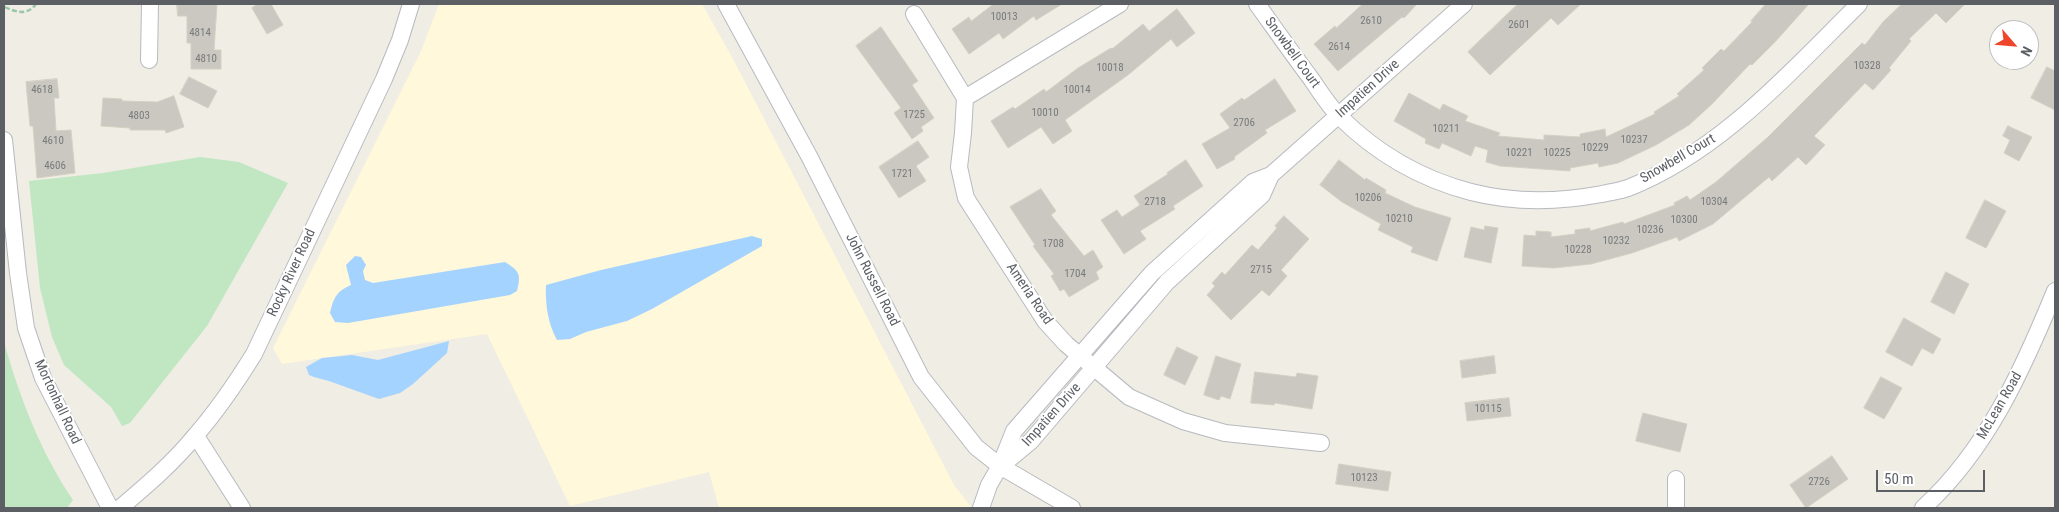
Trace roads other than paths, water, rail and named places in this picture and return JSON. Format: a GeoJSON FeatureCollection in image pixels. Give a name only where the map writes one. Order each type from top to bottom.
{"type":"FeatureCollection","features":[{"type":"Feature","properties":{"kind":"street"},"geometry":{"type":"LineString","coordinates":[[149,60],[150,4]]}},
{"type":"Feature","properties":{"kind":"street","name":"Rocky River Road"},"geometry":{"type":"LineString","coordinates":[[120,508],[196,436],[230,391],[254,354],[384,79],[400,40],[411,4]]}},
{"type":"Feature","properties":{"kind":"street","name":"John Russell Road"},"geometry":{"type":"LineString","coordinates":[[726,4],[804,148],[921,377],[976,447],[1000,466],[1072,508]]}},
{"type":"Feature","properties":{"kind":"street"},"geometry":{"type":"LineString","coordinates":[[914,14],[965,98],[1120,4]]}},
{"type":"Feature","properties":{"kind":"street","name":"Snowbell Court"},"geometry":{"type":"LineString","coordinates":[[1256,4],[1338,116],[1376,148],[1412,171],[1448,186],[1490,197],[1520,200],[1572,200],[1627,189],[1671,166],[1727,130],[1789,73],[1859,4]]}},
{"type":"Feature","properties":{"kind":"street","name":"Impatien Drive"},"geometry":{"type":"LineString","coordinates":[[1000,466],[1014,431],[1152,274],[1253,182],[1272,174],[1464,4]]}},
{"type":"Feature","properties":{"kind":"street","name":"Ameria Road"},"geometry":{"type":"LineString","coordinates":[[965,98],[964,133],[959,167],[966,198],[1045,321],[1079,356],[1129,397],[1183,421],[1225,433],[1321,443]]}},
{"type":"Feature","properties":{"kind":"street","name":"Mortonhall Road"},"geometry":{"type":"LineString","coordinates":[[4,140],[7,212],[26,328],[40,370],[110,508]]}},
{"type":"Feature","properties":{"kind":"street","name":"Impatien Drive"},"geometry":{"type":"LineString","coordinates":[[1000,466],[1031,441],[1167,282],[1262,195],[1272,174]]}},
{"type":"Feature","properties":{"kind":"street","name":"McLean Road"},"geometry":{"type":"LineString","coordinates":[[1923,508],[1951,479],[1998,414],[2021,370],[2055,291]]}},
{"type":"Feature","properties":{"kind":"street"},"geometry":{"type":"LineString","coordinates":[[196,436],[242,508]]}},
{"type":"Feature","properties":{"kind":"street"},"geometry":{"type":"LineString","coordinates":[[981,508],[989,485],[1000,466]]}},
{"type":"Feature","properties":{"kind":"street"},"geometry":{"type":"LineString","coordinates":[[1676,479],[1676,508]]}},
{"type":"Feature","properties":{"kind":"water"},"geometry":{"type":"Polygon","coordinates":[[[752,236],[762,239],[762,246],[652,309],[627,321],[586,332],[570,339],[557,340],[548,314],[546,285],[601,270],[752,236]]]}},
{"type":"Feature","properties":{"kind":"water"},"geometry":{"type":"Polygon","coordinates":[[[355,256],[361,257],[366,265],[363,271],[365,280],[373,283],[505,262],[514,268],[518,274],[517,291],[510,295],[348,323],[335,322],[330,313],[331,307],[339,293],[351,285],[346,265],[355,256]]]}},
{"type":"Feature","properties":{"kind":"water"},"geometry":{"type":"Polygon","coordinates":[[[449,341],[447,353],[413,384],[400,393],[379,399],[309,375],[306,367],[322,358],[352,355],[378,360],[449,341]]]}}]}
